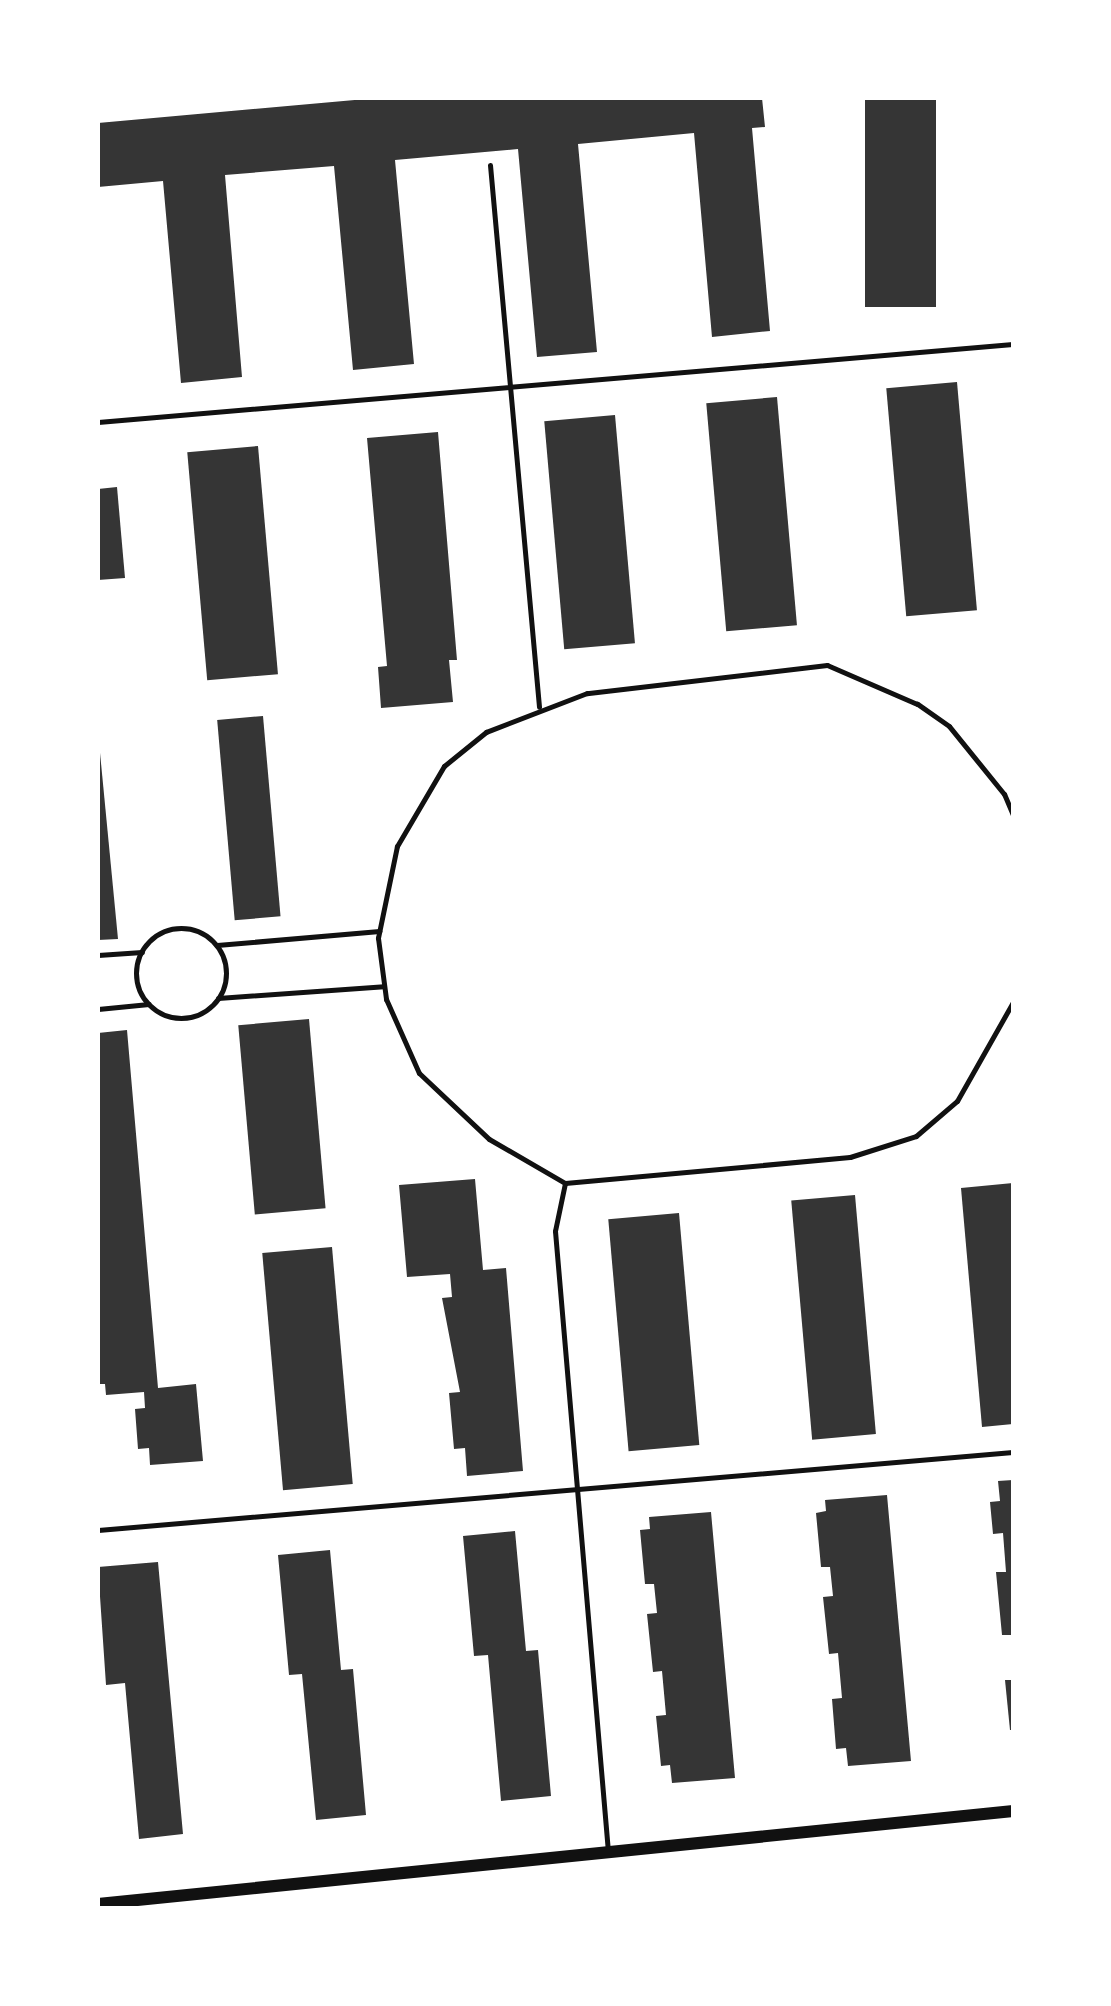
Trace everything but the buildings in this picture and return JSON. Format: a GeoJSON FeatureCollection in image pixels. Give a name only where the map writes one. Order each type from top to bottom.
{"type":"FeatureCollection","features":[{"type":"Feature","properties":{"kind":"street"},"geometry":{"type":"LineString","coordinates":[[98,1904],[1013,1811]]}},
{"type":"Feature","properties":{"kind":"lane"},"geometry":{"type":"LineString","coordinates":[[490,166],[539,707]]}},
{"type":"Feature","properties":{"kind":"lane"},"geometry":{"type":"LineString","coordinates":[[98,422],[1013,344]]}},
{"type":"Feature","properties":{"kind":"lane"},"geometry":{"type":"LineString","coordinates":[[1013,815],[949,726],[917,705],[827,666],[648,681],[539,707],[486,732],[444,766],[418,802],[397,846],[379,931],[384,986],[419,1073],[489,1139],[565,1184],[850,1157],[916,1136],[957,1101],[1013,1002]]}},
{"type":"Feature","properties":{"kind":"lane"},"geometry":{"type":"LineString","coordinates":[[218,998],[226,975],[216,945],[198,931],[179,927],[155,935],[142,952],[136,975],[149,1004],[160,1013],[189,1017],[218,998],[384,986]]}},
{"type":"Feature","properties":{"kind":"lane"},"geometry":{"type":"LineString","coordinates":[[216,945],[379,931]]}},
{"type":"Feature","properties":{"kind":"lane"},"geometry":{"type":"LineString","coordinates":[[98,955],[142,952]]}},
{"type":"Feature","properties":{"kind":"lane"},"geometry":{"type":"LineString","coordinates":[[98,1009],[149,1004]]}},
{"type":"Feature","properties":{"kind":"lane"},"geometry":{"type":"LineString","coordinates":[[565,1184],[555,1231],[580,1491],[608,1852]]}},
{"type":"Feature","properties":{"kind":"lane"},"geometry":{"type":"LineString","coordinates":[[98,1530],[1013,1452]]}}]}
